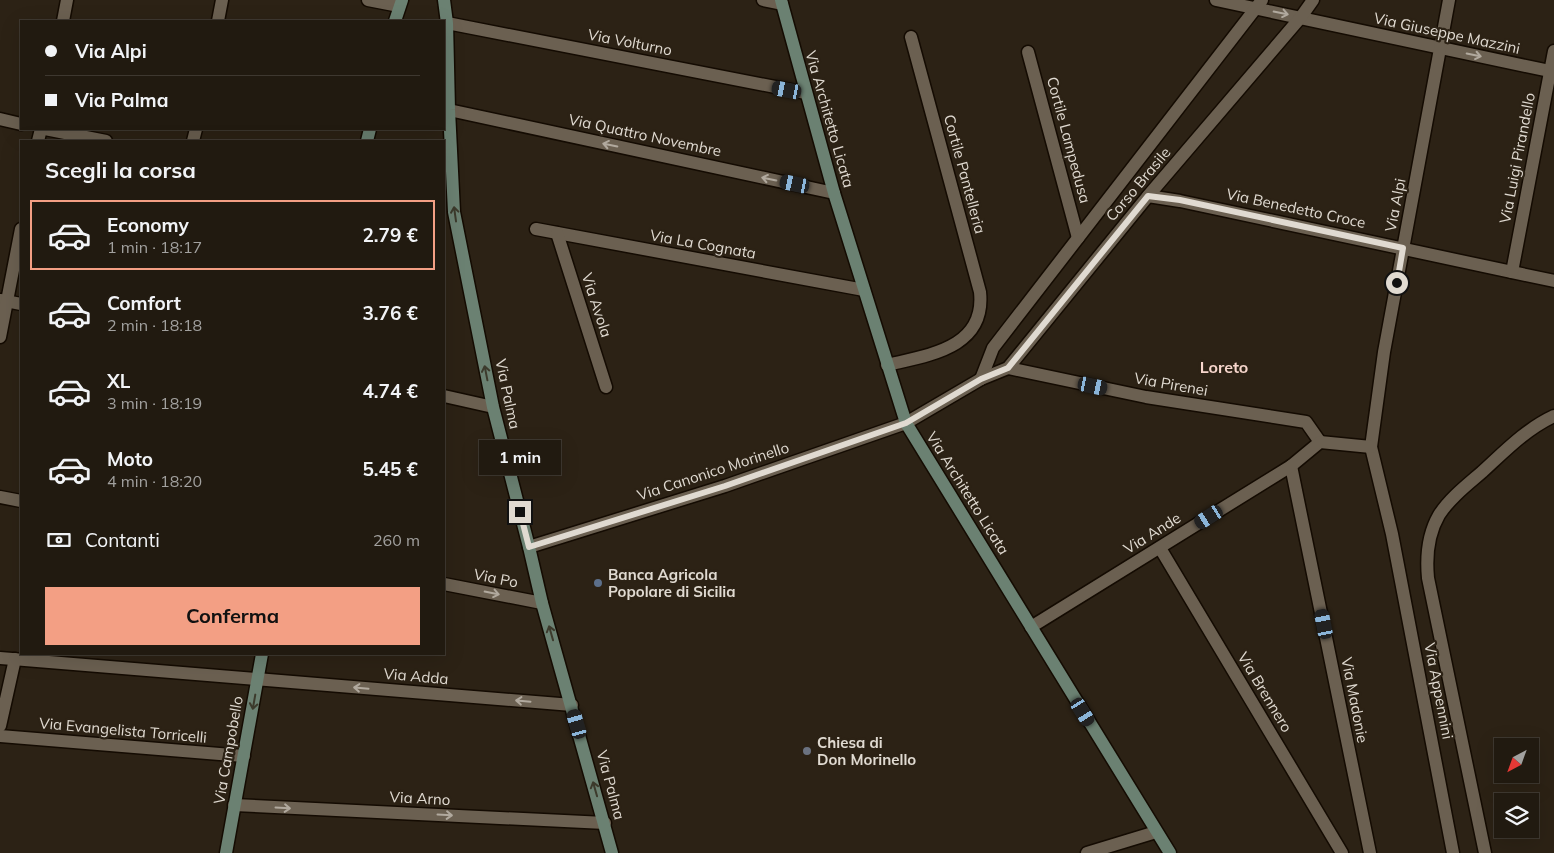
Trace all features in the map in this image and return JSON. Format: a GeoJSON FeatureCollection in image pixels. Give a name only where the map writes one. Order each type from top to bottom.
{"type":"FeatureCollection","features":[{"type":"Feature","properties":{"kind":"main road","name":"Via Palma"},"geometry":{"type":"LineString","coordinates":[[444,0],[447,23],[454,212],[493,407],[542,603],[612,853]]}},
{"type":"Feature","properties":{"kind":"main road","name":"Via Architetto Licata"},"geometry":{"type":"LineString","coordinates":[[782,2],[834,193],[906,423],[1170,853]]}},
{"type":"Feature","properties":{"kind":"main road"},"geometry":{"type":"LineString","coordinates":[[395,20],[400,3]]}},
{"type":"Feature","properties":{"kind":"main road","name":"Via Campobello"},"geometry":{"type":"LineString","coordinates":[[226,853],[262,655]]}},
{"type":"Feature","properties":{"kind":"street"},"geometry":{"type":"LineString","coordinates":[[62,20],[67,0]]}},
{"type":"Feature","properties":{"kind":"street"},"geometry":{"type":"LineString","coordinates":[[218,20],[222,0]]}},
{"type":"Feature","properties":{"kind":"street"},"geometry":{"type":"LineString","coordinates":[[368,0],[400,3]]}},
{"type":"Feature","properties":{"kind":"street"},"geometry":{"type":"LineString","coordinates":[[763,0],[782,2]]}},
{"type":"Feature","properties":{"kind":"street","name":"Via Giuseppe Mazzini"},"geometry":{"type":"LineString","coordinates":[[1216,0],[1259,4],[1301,17],[1552,72]]}},
{"type":"Feature","properties":{"kind":"street","name":"Corso Brasile"},"geometry":{"type":"LineString","coordinates":[[906,423],[981,379],[1008,368],[1148,196],[1301,17],[1313,0]]}},
{"type":"Feature","properties":{"kind":"street","name":"Via Alpi"},"geometry":{"type":"LineString","coordinates":[[1392,534],[1371,447],[1384,352],[1449,0]]}},
{"type":"Feature","properties":{"kind":"street","name":"Corso Brasile"},"geometry":{"type":"LineString","coordinates":[[981,379],[993,348],[1259,4]]}},
{"type":"Feature","properties":{"kind":"street","name":"Via Volturno"},"geometry":{"type":"LineString","coordinates":[[447,23],[806,93]]}},
{"type":"Feature","properties":{"kind":"street","name":"Cortile Pantelleria"},"geometry":{"type":"LineString","coordinates":[[887,365],[938,353],[955,345],[968,335],[978,319],[982,306],[980,292],[911,37]]}},
{"type":"Feature","properties":{"kind":"street","name":"Via Luigi Pirandello"},"geometry":{"type":"LineString","coordinates":[[1512,272],[1552,72],[1554,51]]}},
{"type":"Feature","properties":{"kind":"street","name":"Cortile Lampedusa"},"geometry":{"type":"LineString","coordinates":[[1028,52],[1078,238]]}},
{"type":"Feature","properties":{"kind":"street","name":"Via Quattro Novembre"},"geometry":{"type":"LineString","coordinates":[[449,110],[834,193]]}},
{"type":"Feature","properties":{"kind":"street"},"geometry":{"type":"LineString","coordinates":[[0,119],[20,124]]}},
{"type":"Feature","properties":{"kind":"street"},"geometry":{"type":"LineString","coordinates":[[50,130],[101,140]]}},
{"type":"Feature","properties":{"kind":"street","name":"Via Benedetto Croce"},"geometry":{"type":"LineString","coordinates":[[1148,196],[1180,200],[1554,281]]}},
{"type":"Feature","properties":{"kind":"street","name":"Via La Cognata"},"geometry":{"type":"LineString","coordinates":[[536,229],[864,290]]}},
{"type":"Feature","properties":{"kind":"street"},"geometry":{"type":"LineString","coordinates":[[0,337],[4,300],[20,233]]}},
{"type":"Feature","properties":{"kind":"street","name":"Via Avola"},"geometry":{"type":"LineString","coordinates":[[557,234],[606,387]]}},
{"type":"Feature","properties":{"kind":"street"},"geometry":{"type":"LineString","coordinates":[[4,300],[20,304]]}},
{"type":"Feature","properties":{"kind":"street","name":"Via Pirenei"},"geometry":{"type":"LineString","coordinates":[[1008,368],[1146,397],[1306,422],[1320,442]]}},
{"type":"Feature","properties":{"kind":"street"},"geometry":{"type":"LineString","coordinates":[[445,396],[493,407]]}},
{"type":"Feature","properties":{"kind":"street","name":"Via Appennini"},"geometry":{"type":"LineString","coordinates":[[1485,853],[1428,578],[1427,559],[1429,542],[1439,516],[1457,494],[1525,432],[1554,416]]}},
{"type":"Feature","properties":{"kind":"street","name":"Via Canonico Morinello"},"geometry":{"type":"LineString","coordinates":[[529,547],[725,486],[906,423]]}},
{"type":"Feature","properties":{"kind":"street"},"geometry":{"type":"LineString","coordinates":[[1320,442],[1371,447]]}},
{"type":"Feature","properties":{"kind":"street","name":"Via Ande"},"geometry":{"type":"LineString","coordinates":[[1031,627],[1292,466],[1320,442]]}},
{"type":"Feature","properties":{"kind":"street","name":"Via Madonie"},"geometry":{"type":"LineString","coordinates":[[1292,466],[1370,853]]}},
{"type":"Feature","properties":{"kind":"street"},"geometry":{"type":"LineString","coordinates":[[0,497],[20,501]]}},
{"type":"Feature","properties":{"kind":"street","name":"Via Appennini"},"geometry":{"type":"LineString","coordinates":[[1392,534],[1454,853]]}},
{"type":"Feature","properties":{"kind":"street","name":"Via Brennero"},"geometry":{"type":"LineString","coordinates":[[1160,548],[1342,853]]}},
{"type":"Feature","properties":{"kind":"street","name":"Via Po"},"geometry":{"type":"LineString","coordinates":[[445,584],[542,603]]}},
{"type":"Feature","properties":{"kind":"street","name":"Via Adda"},"geometry":{"type":"LineString","coordinates":[[0,658],[86,659],[257,679],[572,705]]}},
{"type":"Feature","properties":{"kind":"street"},"geometry":{"type":"LineString","coordinates":[[0,726],[15,659]]}},
{"type":"Feature","properties":{"kind":"street","name":"Via Evangelista Torricelli"},"geometry":{"type":"LineString","coordinates":[[0,736],[244,756]]}},
{"type":"Feature","properties":{"kind":"street","name":"Via Arno"},"geometry":{"type":"LineString","coordinates":[[234,806],[605,823]]}},
{"type":"Feature","properties":{"kind":"street"},"geometry":{"type":"LineString","coordinates":[[1087,853],[1156,832]]}},
{"type":"Feature","properties":{"kind":"place","name":"Banca Agricola Popolare di Sicilia"},"geometry":{"type":"Point","coordinates":[598,583]}},
{"type":"Feature","properties":{"kind":"place","name":"Chiesa di Don Morinello"},"geometry":{"type":"Point","coordinates":[807,751]}},
{"type":"Feature","properties":{"kind":"district","name":"Loreto"},"geometry":{"type":"Point","coordinates":[1224,367]}},
{"type":"Feature","properties":{"kind":"route"},"geometry":{"type":"LineString","coordinates":[[520,512],[529,547],[725,486],[906,423],[981,379],[1008,368],[1148,196],[1180,200],[1403,248],[1397,283]]}}]}
